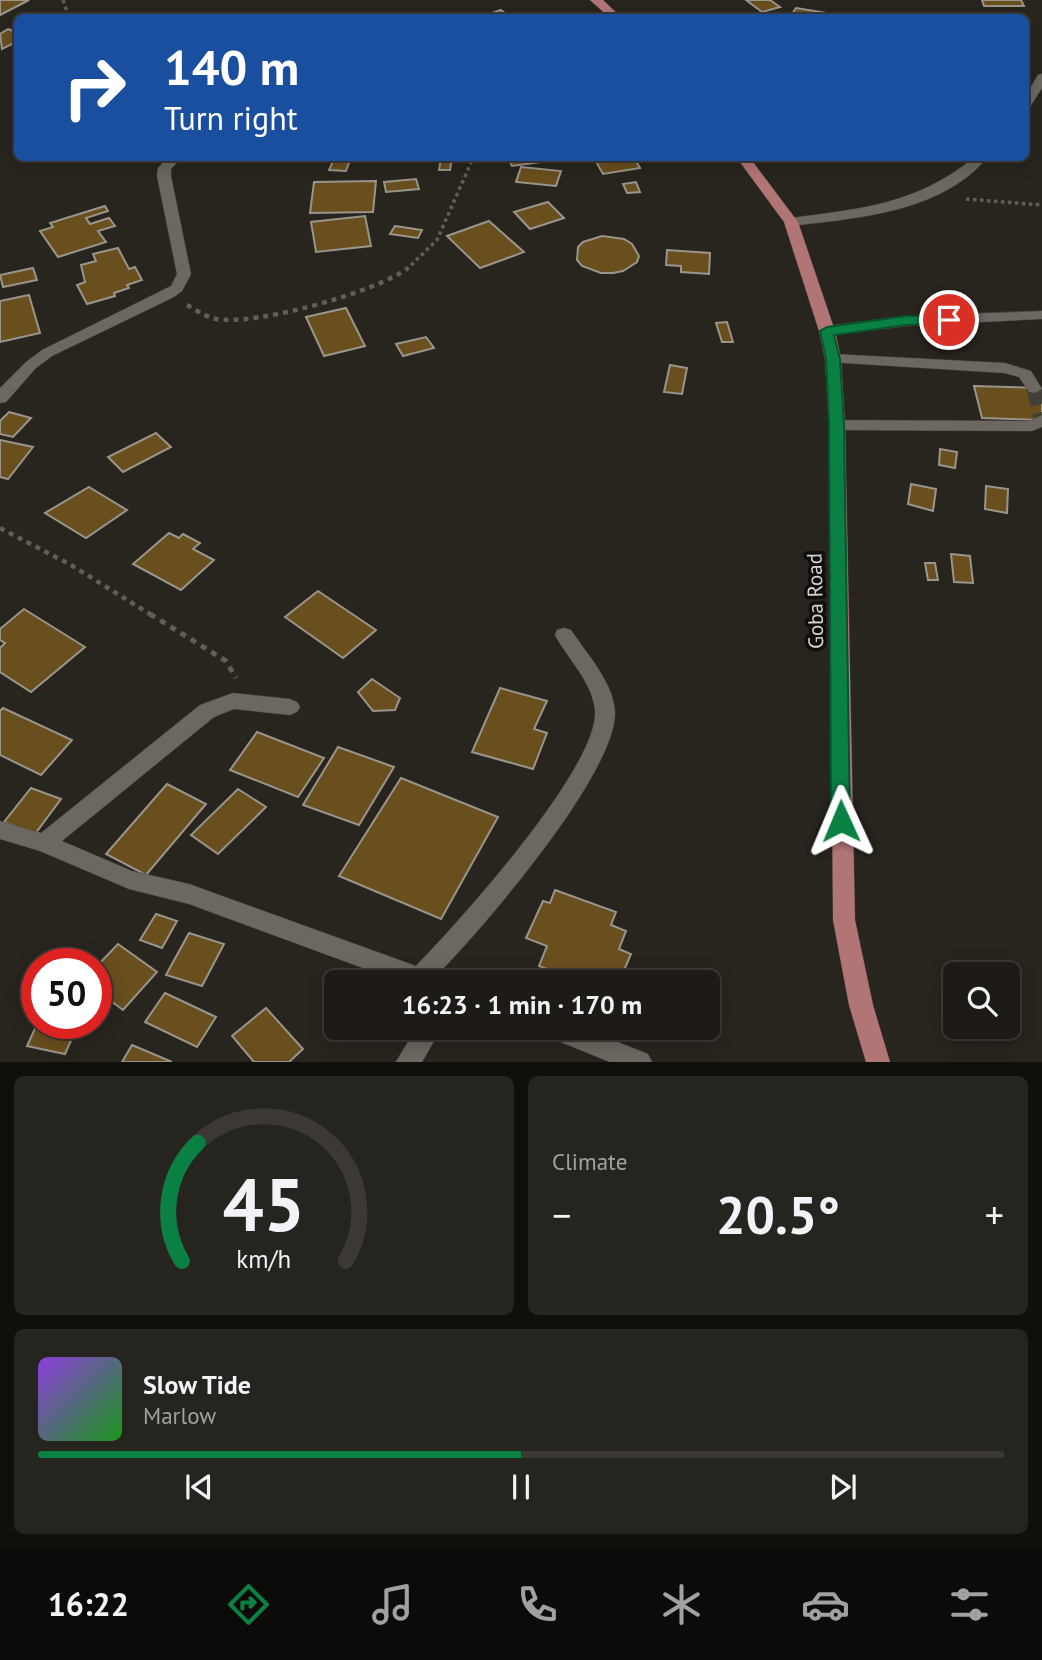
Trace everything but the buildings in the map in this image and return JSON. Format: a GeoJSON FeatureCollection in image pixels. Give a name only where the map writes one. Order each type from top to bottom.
{"type":"FeatureCollection","features":[{"type":"Feature","properties":{"kind":"main road"},"geometry":{"type":"LineString","coordinates":[[596,0],[612,14]]}},
{"type":"Feature","properties":{"kind":"main road","name":"Goba Road"},"geometry":{"type":"LineString","coordinates":[[746,161],[791,222],[827,331],[833,359],[844,920],[861,1005],[878,1062]]}},
{"type":"Feature","properties":{"kind":"street"},"geometry":{"type":"LineString","coordinates":[[1038,91],[1042,78]]}},
{"type":"Feature","properties":{"kind":"street"},"geometry":{"type":"LineString","coordinates":[[0,398],[31,365],[47,353],[177,288],[184,274],[164,176],[165,168],[171,161]]}},
{"type":"Feature","properties":{"kind":"street"},"geometry":{"type":"LineString","coordinates":[[791,222],[878,211],[927,196],[962,176],[977,161]]}},
{"type":"Feature","properties":{"kind":"street"},"geometry":{"type":"LineString","coordinates":[[827,331],[906,321],[1042,315]]}},
{"type":"Feature","properties":{"kind":"street"},"geometry":{"type":"LineString","coordinates":[[833,359],[1005,368],[1025,374],[1035,388]]}},
{"type":"Feature","properties":{"kind":"street"},"geometry":{"type":"LineString","coordinates":[[836,425],[1032,426],[1042,420]]}},
{"type":"Feature","properties":{"kind":"street"},"geometry":{"type":"LineString","coordinates":[[433,970],[528,853],[579,779],[594,747],[605,713],[599,691],[564,635]]}},
{"type":"Feature","properties":{"kind":"street"},"geometry":{"type":"LineString","coordinates":[[44,844],[207,711],[233,701],[290,707]]}},
{"type":"Feature","properties":{"kind":"street"},"geometry":{"type":"LineString","coordinates":[[0,830],[44,844],[129,880],[189,894],[398,970]]}},
{"type":"Feature","properties":{"kind":"street"},"geometry":{"type":"LineString","coordinates":[[408,1062],[422,1040]]}},
{"type":"Feature","properties":{"kind":"street"},"geometry":{"type":"LineString","coordinates":[[584,1040],[640,1062]]}},
{"type":"Feature","properties":{"kind":"path"},"geometry":{"type":"LineString","coordinates":[[169,293],[216,320],[242,319],[365,288],[402,272],[431,247],[446,220],[461,177],[470,161]]}},
{"type":"Feature","properties":{"kind":"path"},"geometry":{"type":"LineString","coordinates":[[927,196],[1042,205]]}},
{"type":"Feature","properties":{"kind":"path"},"geometry":{"type":"LineString","coordinates":[[0,528],[71,565],[226,661],[248,703]]}},
{"type":"Feature","properties":{"kind":"tunnel"},"geometry":{"type":"LineString","coordinates":[[1035,388],[1042,416]]}},
{"type":"Feature","properties":{"kind":"route"},"geometry":{"type":"LineString","coordinates":[[841,821],[836,425],[833,359],[827,331],[906,321],[949,320]]}}]}
